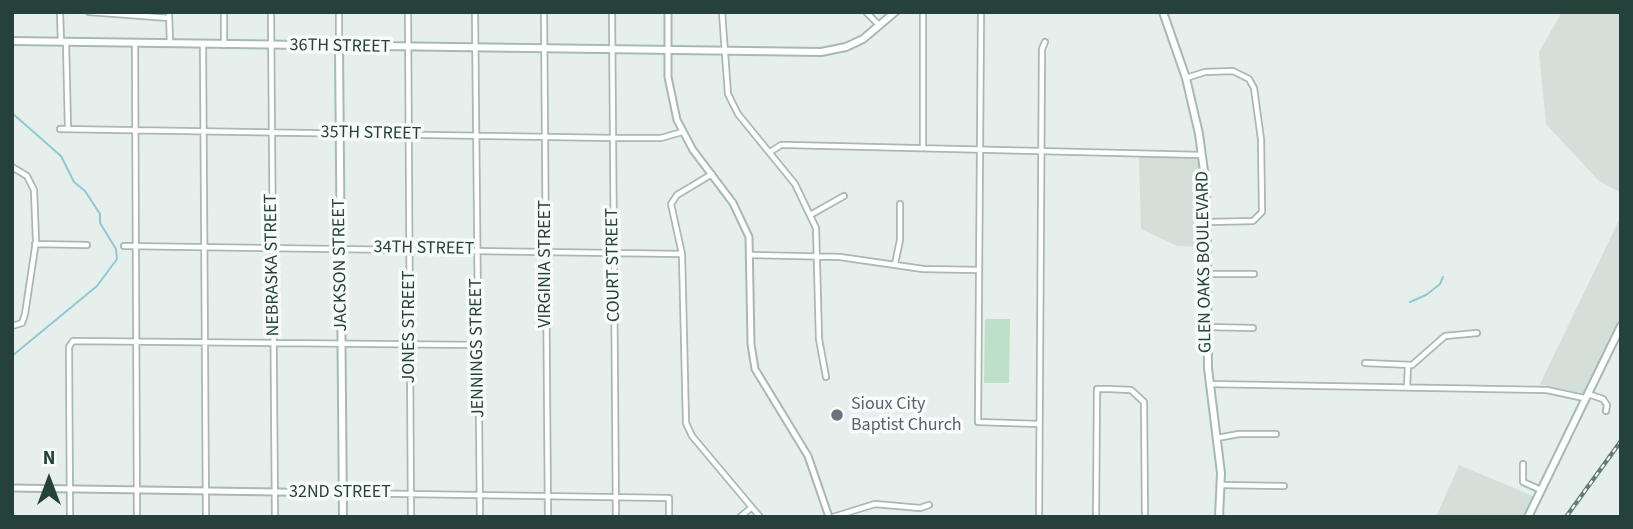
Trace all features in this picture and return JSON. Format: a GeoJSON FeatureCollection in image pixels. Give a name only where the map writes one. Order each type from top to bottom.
{"type":"FeatureCollection","features":[{"type":"Feature","properties":{"kind":"main road","name":"36TH STREET"},"geometry":{"type":"LineString","coordinates":[[12,41],[202,46],[829,51],[855,43],[895,12]]}},
{"type":"Feature","properties":{"kind":"main road","name":"GLEN OAKS BOULEVARD"},"geometry":{"type":"LineString","coordinates":[[1163,12],[1186,78],[1202,155],[1208,222],[1206,327],[1209,384],[1222,485],[1219,517]]}},
{"type":"Feature","properties":{"kind":"main road","name":"JACKSON STREET"},"geometry":{"type":"LineString","coordinates":[[340,47],[343,517]]}},
{"type":"Feature","properties":{"kind":"main road"},"geometry":{"type":"LineString","coordinates":[[1528,517],[1621,326]]}},
{"type":"Feature","properties":{"kind":"street"},"geometry":{"type":"LineString","coordinates":[[60,12],[68,130]]}},
{"type":"Feature","properties":{"kind":"street"},"geometry":{"type":"LineString","coordinates":[[92,12],[169,15],[170,45]]}},
{"type":"Feature","properties":{"kind":"street"},"geometry":{"type":"LineString","coordinates":[[224,12],[224,46]]}},
{"type":"Feature","properties":{"kind":"street","name":"NEBRASKA STREET"},"geometry":{"type":"LineString","coordinates":[[271,12],[275,517]]}},
{"type":"Feature","properties":{"kind":"street","name":"JACKSON STREET"},"geometry":{"type":"LineString","coordinates":[[339,12],[340,47]]}},
{"type":"Feature","properties":{"kind":"street","name":"JONES STREET"},"geometry":{"type":"LineString","coordinates":[[408,12],[411,517]]}},
{"type":"Feature","properties":{"kind":"street","name":"JENNINGS STREET"},"geometry":{"type":"LineString","coordinates":[[475,12],[480,517]]}},
{"type":"Feature","properties":{"kind":"street","name":"VIRGINIA STREET"},"geometry":{"type":"LineString","coordinates":[[544,12],[548,517]]}},
{"type":"Feature","properties":{"kind":"street","name":"COURT STREET"},"geometry":{"type":"LineString","coordinates":[[612,12],[616,517]]}},
{"type":"Feature","properties":{"kind":"street"},"geometry":{"type":"LineString","coordinates":[[668,12],[670,95],[682,132],[712,174],[749,237],[751,344],[755,369],[808,456],[818,476],[831,517],[875,504],[904,507],[929,505]]}},
{"type":"Feature","properties":{"kind":"street"},"geometry":{"type":"LineString","coordinates":[[722,12],[728,94],[738,114],[770,152],[812,214],[819,256],[819,339],[825,377]]}},
{"type":"Feature","properties":{"kind":"street"},"geometry":{"type":"LineString","coordinates":[[866,12],[880,26]]}},
{"type":"Feature","properties":{"kind":"street"},"geometry":{"type":"LineString","coordinates":[[923,12],[923,148]]}},
{"type":"Feature","properties":{"kind":"street"},"geometry":{"type":"LineString","coordinates":[[981,12],[978,422],[1040,424]]}},
{"type":"Feature","properties":{"kind":"street"},"geometry":{"type":"LineString","coordinates":[[1039,517],[1042,50],[1045,41]]}},
{"type":"Feature","properties":{"kind":"street"},"geometry":{"type":"LineString","coordinates":[[135,45],[137,517]]}},
{"type":"Feature","properties":{"kind":"street"},"geometry":{"type":"LineString","coordinates":[[202,46],[206,517]]}},
{"type":"Feature","properties":{"kind":"street"},"geometry":{"type":"LineString","coordinates":[[1186,78],[1205,72],[1233,71],[1249,79],[1254,88],[1261,139],[1262,212],[1253,222],[1208,222]]}},
{"type":"Feature","properties":{"kind":"street","name":"35TH STREET"},"geometry":{"type":"LineString","coordinates":[[60,129],[613,138],[661,138],[682,132]]}},
{"type":"Feature","properties":{"kind":"street"},"geometry":{"type":"LineString","coordinates":[[770,152],[781,145],[789,145],[1202,155]]}},
{"type":"Feature","properties":{"kind":"street"},"geometry":{"type":"LineString","coordinates":[[12,167],[27,176],[34,190],[35,244],[25,314],[22,323],[12,326]]}},
{"type":"Feature","properties":{"kind":"street"},"geometry":{"type":"LineString","coordinates":[[712,174],[677,195],[671,204],[682,254],[686,423],[692,436],[760,517]]}},
{"type":"Feature","properties":{"kind":"street"},"geometry":{"type":"LineString","coordinates":[[812,214],[844,196]]}},
{"type":"Feature","properties":{"kind":"street"},"geometry":{"type":"LineString","coordinates":[[895,264],[900,240],[900,204]]}},
{"type":"Feature","properties":{"kind":"street"},"geometry":{"type":"LineString","coordinates":[[35,244],[88,245]]}},
{"type":"Feature","properties":{"kind":"street","name":"34TH STREET"},"geometry":{"type":"LineString","coordinates":[[124,246],[682,254]]}},
{"type":"Feature","properties":{"kind":"street"},"geometry":{"type":"LineString","coordinates":[[751,255],[819,256],[923,269],[979,270]]}},
{"type":"Feature","properties":{"kind":"street"},"geometry":{"type":"LineString","coordinates":[[1207,274],[1254,274]]}},
{"type":"Feature","properties":{"kind":"street"},"geometry":{"type":"LineString","coordinates":[[1206,327],[1253,328]]}},
{"type":"Feature","properties":{"kind":"street"},"geometry":{"type":"LineString","coordinates":[[1365,363],[1412,365],[1445,336],[1477,333]]}},
{"type":"Feature","properties":{"kind":"street"},"geometry":{"type":"LineString","coordinates":[[70,517],[70,343],[79,340],[136,343],[478,345]]}},
{"type":"Feature","properties":{"kind":"street"},"geometry":{"type":"LineString","coordinates":[[1407,387],[1408,365]]}},
{"type":"Feature","properties":{"kind":"street"},"geometry":{"type":"LineString","coordinates":[[1209,384],[1547,390],[1603,399],[1608,405],[1606,411]]}},
{"type":"Feature","properties":{"kind":"street"},"geometry":{"type":"LineString","coordinates":[[1096,517],[1097,389],[1131,390],[1144,402],[1145,517]]}},
{"type":"Feature","properties":{"kind":"street"},"geometry":{"type":"LineString","coordinates":[[1216,438],[1239,434],[1276,434]]}},
{"type":"Feature","properties":{"kind":"street"},"geometry":{"type":"LineString","coordinates":[[1523,464],[1523,482],[1541,490]]}},
{"type":"Feature","properties":{"kind":"street"},"geometry":{"type":"LineString","coordinates":[[1222,485],[1284,486]]}},
{"type":"Feature","properties":{"kind":"street","name":"32ND STREET"},"geometry":{"type":"LineString","coordinates":[[12,488],[669,498],[669,517]]}},
{"type":"Feature","properties":{"kind":"street"},"geometry":{"type":"LineString","coordinates":[[904,507],[904,517]]}},
{"type":"Feature","properties":{"kind":"street"},"geometry":{"type":"LineString","coordinates":[[740,517],[751,508]]}},
{"type":"Feature","properties":{"kind":"shaded area"},"geometry":{"type":"Polygon","coordinates":[[[1562,12],[1621,12],[1621,193],[1599,181],[1546,124],[1539,52],[1562,12]]]}},
{"type":"Feature","properties":{"kind":"shaded area"},"geometry":{"type":"Polygon","coordinates":[[[1139,157],[1198,157],[1203,247],[1177,246],[1141,229],[1139,157]]]}},
{"type":"Feature","properties":{"kind":"shaded area"},"geometry":{"type":"Polygon","coordinates":[[[1621,216],[1621,336],[1589,398],[1581,393],[1540,384],[1621,216]]]}},
{"type":"Feature","properties":{"kind":"shaded area"},"geometry":{"type":"Polygon","coordinates":[[[1459,465],[1540,499],[1531,517],[1436,517],[1459,465]]]}},
{"type":"Feature","properties":{"kind":"green space"},"geometry":{"type":"Polygon","coordinates":[[[985,319],[1010,319],[1009,383],[984,383],[985,319]]]}},
{"type":"Feature","properties":{"kind":"waterway"},"geometry":{"type":"LineString","coordinates":[[12,113],[61,156],[74,182],[85,191],[100,214],[100,223],[116,249],[117,259],[97,286],[12,356]]}},
{"type":"Feature","properties":{"kind":"waterway"},"geometry":{"type":"LineString","coordinates":[[1410,302],[1426,295],[1440,284],[1443,277]]}},
{"type":"Feature","properties":{"kind":"railway"},"geometry":{"type":"LineString","coordinates":[[1566,517],[1621,441]]}},
{"type":"Feature","properties":{"kind":"place","name":"Sioux City Baptist Church"},"geometry":{"type":"Point","coordinates":[837,415]}}]}
